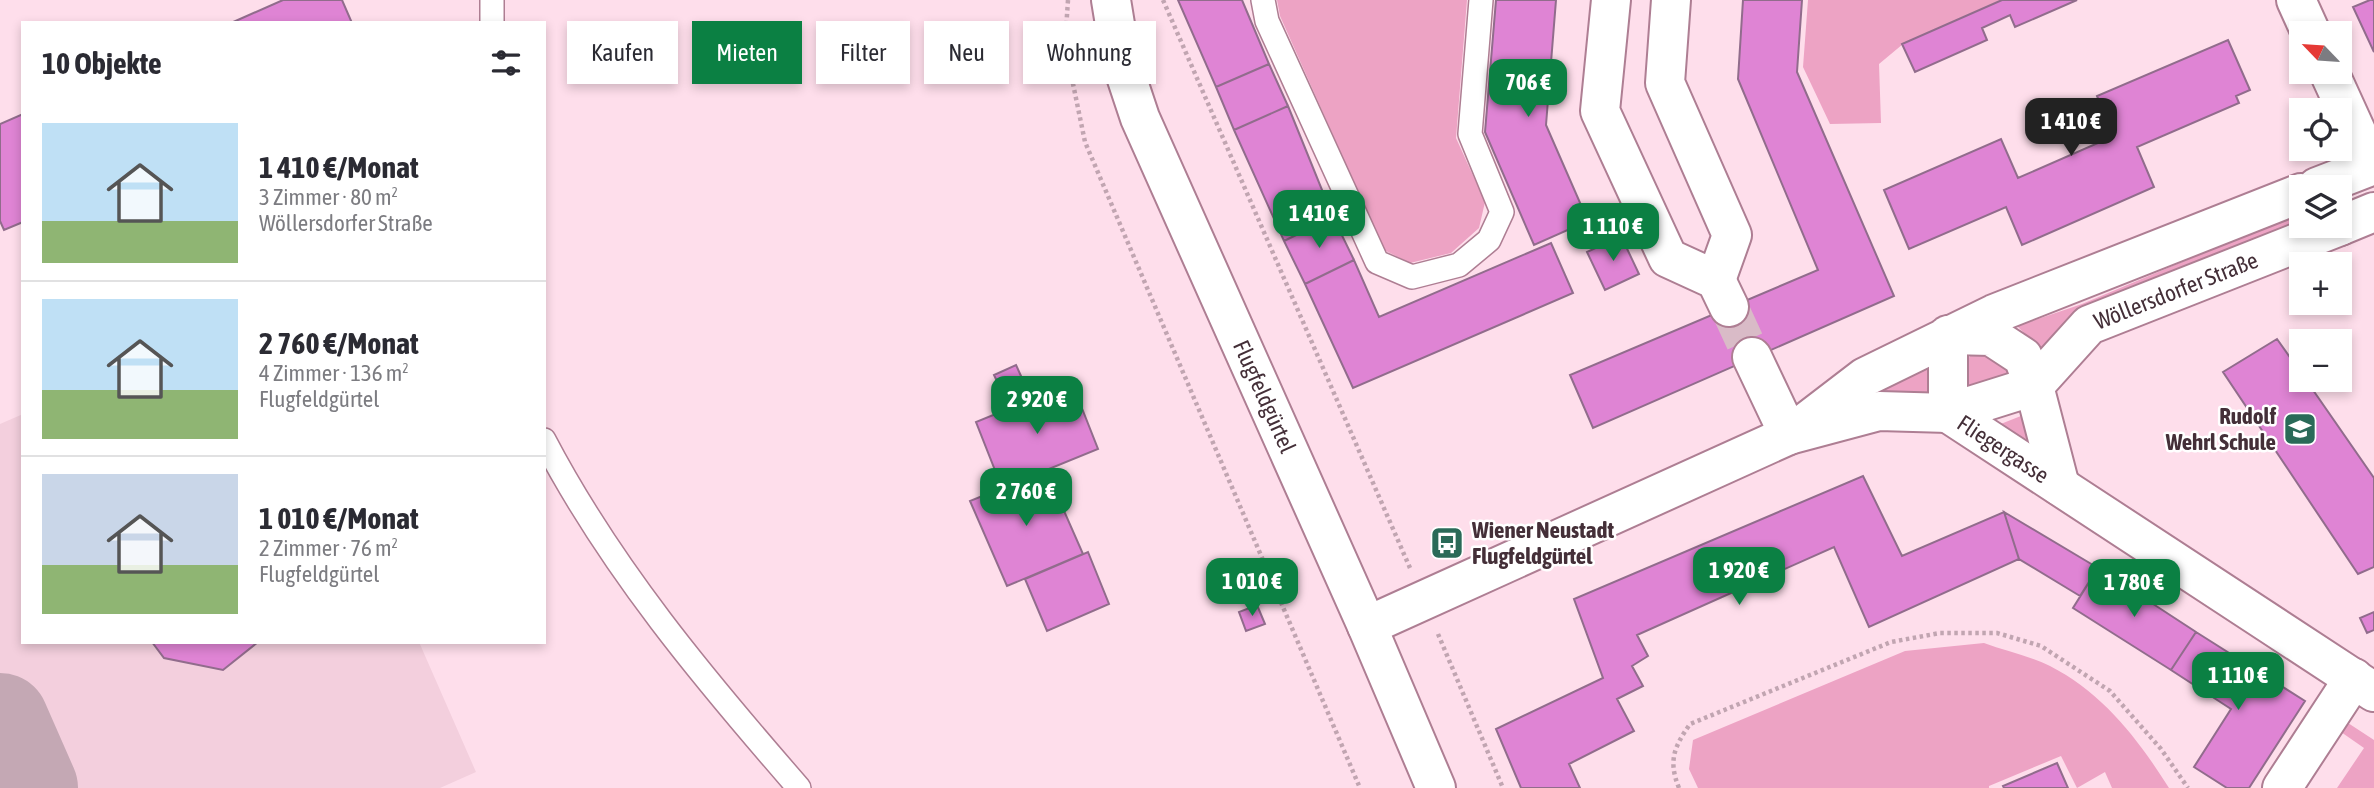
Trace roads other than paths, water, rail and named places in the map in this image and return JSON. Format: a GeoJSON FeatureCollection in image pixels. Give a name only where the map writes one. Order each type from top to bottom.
{"type":"FeatureCollection","features":[{"type":"Feature","properties":{"kind":"street","name":"Flugfeldgürtel"},"geometry":{"type":"LineString","coordinates":[[1111,0],[1121,61],[1140,118],[1277,430],[1367,626],[1436,788]]}},
{"type":"Feature","properties":{"kind":"street"},"geometry":{"type":"LineString","coordinates":[[1611,0],[1600,111],[1668,258],[1723,294],[1732,236],[1665,83],[1671,0]]}},
{"type":"Feature","properties":{"kind":"street"},"geometry":{"type":"LineString","coordinates":[[2296,0],[2306,21]]}},
{"type":"Feature","properties":{"kind":"street"},"geometry":{"type":"LineString","coordinates":[[2335,84],[2373,165],[2348,175]]}},
{"type":"Feature","properties":{"kind":"street","name":"Wöllersdorfer Straße"},"geometry":{"type":"LineString","coordinates":[[1789,435],[1865,377],[1948,335],[1994,314],[2289,198]]}},
{"type":"Feature","properties":{"kind":"street","name":"Wöllersdorfer Straße"},"geometry":{"type":"LineString","coordinates":[[2352,221],[2374,212]]}},
{"type":"Feature","properties":{"kind":"street","name":"Wöllersdorfer Straße"},"geometry":{"type":"LineString","coordinates":[[1367,626],[1789,435],[1879,411],[1948,413],[2034,386],[2089,325],[2310,238]]}},
{"type":"Feature","properties":{"kind":"street","name":"Fliegergasse"},"geometry":{"type":"LineString","coordinates":[[2060,486],[2034,386],[2023,357],[1991,336],[1948,335],[1948,413],[2364,685]]}},
{"type":"Feature","properties":{"kind":"street"},"geometry":{"type":"LineString","coordinates":[[1752,357],[1789,435]]}},
{"type":"Feature","properties":{"kind":"street"},"geometry":{"type":"LineString","coordinates":[[2282,788],[2364,685]]}},
{"type":"Feature","properties":{"kind":"lane"},"geometry":{"type":"LineString","coordinates":[[492,0],[492,21]]}},
{"type":"Feature","properties":{"kind":"lane"},"geometry":{"type":"LineString","coordinates":[[1263,0],[1267,21],[1377,262],[1412,277],[1459,265],[1489,240],[1502,212],[1470,134],[1482,0]]}},
{"type":"Feature","properties":{"kind":"lane"},"geometry":{"type":"LineString","coordinates":[[546,444],[569,487],[639,595],[749,731],[799,788]]}},
{"type":"Feature","properties":{"kind":"tunnel"},"geometry":{"type":"LineString","coordinates":[[1729,307],[1752,357]]}},
{"type":"Feature","properties":{"kind":"place","name":"Rudolf Wehrl Schule"},"geometry":{"type":"Point","coordinates":[2300,429]}},
{"type":"Feature","properties":{"kind":"place","name":"Wiener Neustadt Flugfeldgürtel"},"geometry":{"type":"Point","coordinates":[1447,543]}}]}
